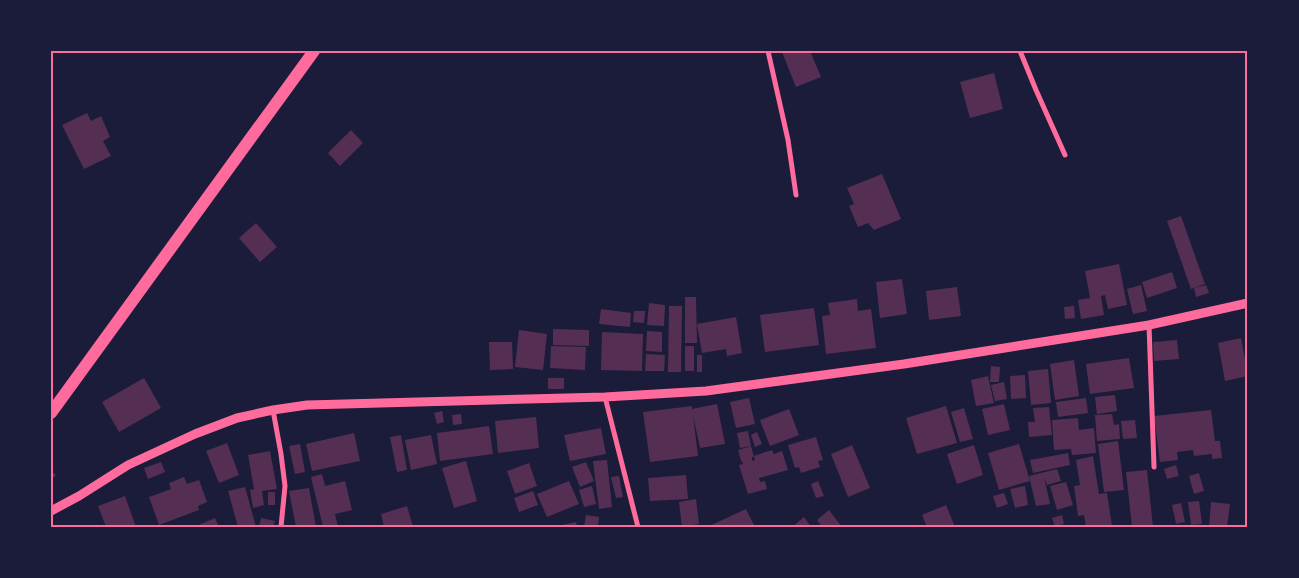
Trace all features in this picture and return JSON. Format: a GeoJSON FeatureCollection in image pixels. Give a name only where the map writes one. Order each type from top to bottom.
{"type":"FeatureCollection","features":[{"type":"Feature","properties":{"kind":"main road"},"geometry":{"type":"LineString","coordinates":[[51,413],[314,51]]}},
{"type":"Feature","properties":{"kind":"street"},"geometry":{"type":"LineString","coordinates":[[768,51],[788,140],[796,195]]}},
{"type":"Feature","properties":{"kind":"street"},"geometry":{"type":"LineString","coordinates":[[1020,51],[1065,155]]}},
{"type":"Feature","properties":{"kind":"street"},"geometry":{"type":"LineString","coordinates":[[51,512],[128,465],[194,434],[237,418],[273,410],[307,405],[605,397],[715,390],[904,364],[1148,325],[1248,303]]}},
{"type":"Feature","properties":{"kind":"street"},"geometry":{"type":"LineString","coordinates":[[1148,325],[1154,467]]}},
{"type":"Feature","properties":{"kind":"street"},"geometry":{"type":"LineString","coordinates":[[605,397],[638,527]]}},
{"type":"Feature","properties":{"kind":"street"},"geometry":{"type":"LineString","coordinates":[[273,410],[285,486],[281,527]]}},
{"type":"Feature","properties":{"kind":"building"},"geometry":{"type":"Polygon","coordinates":[[[810,51],[821,77],[796,87],[782,52],[810,51]]]}},
{"type":"Feature","properties":{"kind":"building"},"geometry":{"type":"Polygon","coordinates":[[[994,73],[1003,109],[970,118],[960,82],[994,73]]]}},
{"type":"Feature","properties":{"kind":"building"},"geometry":{"type":"Polygon","coordinates":[[[87,113],[91,121],[101,116],[110,137],[103,141],[111,156],[84,169],[62,125],[87,113]]]}},
{"type":"Feature","properties":{"kind":"building"},"geometry":{"type":"Polygon","coordinates":[[[351,130],[363,143],[340,166],[328,153],[351,130]]]}},
{"type":"Feature","properties":{"kind":"building"},"geometry":{"type":"Polygon","coordinates":[[[882,174],[901,219],[874,230],[868,223],[858,227],[849,206],[854,204],[847,188],[882,174]]]}},
{"type":"Feature","properties":{"kind":"building"},"geometry":{"type":"Polygon","coordinates":[[[1181,216],[1205,284],[1191,289],[1167,221],[1181,216]]]}},
{"type":"Feature","properties":{"kind":"building"},"geometry":{"type":"Polygon","coordinates":[[[256,223],[277,247],[260,262],[239,238],[256,223]]]}},
{"type":"Feature","properties":{"kind":"building"},"geometry":{"type":"Polygon","coordinates":[[[1119,264],[1127,305],[1108,309],[1105,295],[1101,296],[1104,315],[1081,319],[1078,300],[1090,298],[1085,271],[1119,264]]]}},
{"type":"Feature","properties":{"kind":"building"},"geometry":{"type":"Polygon","coordinates":[[[1172,272],[1177,288],[1147,298],[1142,282],[1172,272]]]}},
{"type":"Feature","properties":{"kind":"building"},"geometry":{"type":"Polygon","coordinates":[[[902,279],[907,314],[880,318],[876,282],[902,279]]]}},
{"type":"Feature","properties":{"kind":"building"},"geometry":{"type":"Polygon","coordinates":[[[1141,285],[1147,311],[1133,314],[1127,289],[1141,285]]]}},
{"type":"Feature","properties":{"kind":"building"},"geometry":{"type":"Polygon","coordinates":[[[1206,285],[1209,293],[1196,297],[1194,288],[1206,285]]]}},
{"type":"Feature","properties":{"kind":"building"},"geometry":{"type":"Polygon","coordinates":[[[957,287],[961,316],[929,320],[926,291],[957,287]]]}},
{"type":"Feature","properties":{"kind":"building"},"geometry":{"type":"Polygon","coordinates":[[[685,297],[696,297],[697,343],[685,343],[685,297]]]}},
{"type":"Feature","properties":{"kind":"building"},"geometry":{"type":"Polygon","coordinates":[[[857,299],[858,311],[871,309],[876,348],[826,354],[822,316],[830,315],[828,303],[857,299]]]}},
{"type":"Feature","properties":{"kind":"building"},"geometry":{"type":"Polygon","coordinates":[[[649,303],[665,305],[664,326],[647,325],[649,303]]]}},
{"type":"Feature","properties":{"kind":"building"},"geometry":{"type":"Polygon","coordinates":[[[669,306],[682,306],[681,372],[668,372],[669,306]]]}},
{"type":"Feature","properties":{"kind":"building"},"geometry":{"type":"Polygon","coordinates":[[[1074,306],[1075,318],[1065,319],[1064,307],[1074,306]]]}},
{"type":"Feature","properties":{"kind":"building"},"geometry":{"type":"Polygon","coordinates":[[[814,308],[819,345],[765,352],[760,315],[814,308]]]}},
{"type":"Feature","properties":{"kind":"building"},"geometry":{"type":"Polygon","coordinates":[[[601,309],[631,313],[630,327],[599,324],[601,309]]]}},
{"type":"Feature","properties":{"kind":"building"},"geometry":{"type":"Polygon","coordinates":[[[634,311],[645,311],[644,323],[633,322],[634,311]]]}},
{"type":"Feature","properties":{"kind":"building"},"geometry":{"type":"Polygon","coordinates":[[[736,317],[742,353],[727,356],[726,349],[702,353],[697,324],[736,317]]]}},
{"type":"Feature","properties":{"kind":"building"},"geometry":{"type":"Polygon","coordinates":[[[553,329],[589,330],[589,346],[553,345],[553,329]]]}},
{"type":"Feature","properties":{"kind":"building"},"geometry":{"type":"Polygon","coordinates":[[[519,330],[547,334],[543,370],[515,367],[519,330]]]}},
{"type":"Feature","properties":{"kind":"building"},"geometry":{"type":"Polygon","coordinates":[[[647,331],[662,332],[662,352],[646,351],[647,331]]]}},
{"type":"Feature","properties":{"kind":"building"},"geometry":{"type":"Polygon","coordinates":[[[602,332],[643,334],[642,371],[601,370],[602,332]]]}},
{"type":"Feature","properties":{"kind":"building"},"geometry":{"type":"Polygon","coordinates":[[[1241,338],[1248,376],[1225,381],[1218,343],[1241,338]]]}},
{"type":"Feature","properties":{"kind":"building"},"geometry":{"type":"Polygon","coordinates":[[[1177,340],[1179,359],[1154,361],[1153,342],[1177,340]]]}},
{"type":"Feature","properties":{"kind":"building"},"geometry":{"type":"Polygon","coordinates":[[[489,342],[512,342],[513,369],[490,370],[489,342]]]}},
{"type":"Feature","properties":{"kind":"building"},"geometry":{"type":"Polygon","coordinates":[[[551,346],[586,347],[585,370],[550,368],[551,346]]]}},
{"type":"Feature","properties":{"kind":"building"},"geometry":{"type":"Polygon","coordinates":[[[685,346],[694,346],[694,371],[685,371],[685,346]]]}},
{"type":"Feature","properties":{"kind":"building"},"geometry":{"type":"Polygon","coordinates":[[[646,354],[665,355],[664,371],[645,371],[646,354]]]}},
{"type":"Feature","properties":{"kind":"building"},"geometry":{"type":"Polygon","coordinates":[[[697,355],[702,355],[702,372],[697,372],[697,355]]]}},
{"type":"Feature","properties":{"kind":"building"},"geometry":{"type":"Polygon","coordinates":[[[1129,358],[1134,388],[1090,394],[1086,364],[1129,358]]]}},
{"type":"Feature","properties":{"kind":"building"},"geometry":{"type":"Polygon","coordinates":[[[1074,360],[1079,396],[1055,400],[1050,364],[1074,360]]]}},
{"type":"Feature","properties":{"kind":"building"},"geometry":{"type":"Polygon","coordinates":[[[991,366],[1000,367],[999,382],[990,382],[991,366]]]}},
{"type":"Feature","properties":{"kind":"building"},"geometry":{"type":"Polygon","coordinates":[[[1048,369],[1051,403],[1031,405],[1028,371],[1048,369]]]}},
{"type":"Feature","properties":{"kind":"building"},"geometry":{"type":"Polygon","coordinates":[[[1025,375],[1026,398],[1011,399],[1010,376],[1025,375]]]}},
{"type":"Feature","properties":{"kind":"building"},"geometry":{"type":"Polygon","coordinates":[[[988,376],[994,403],[976,406],[971,380],[988,376]]]}},
{"type":"Feature","properties":{"kind":"building"},"geometry":{"type":"Polygon","coordinates":[[[144,378],[161,408],[119,432],[102,402],[144,378]]]}},
{"type":"Feature","properties":{"kind":"building"},"geometry":{"type":"Polygon","coordinates":[[[548,378],[564,378],[564,389],[548,389],[548,378]]]}},
{"type":"Feature","properties":{"kind":"building"},"geometry":{"type":"Polygon","coordinates":[[[1004,382],[1007,399],[995,401],[991,385],[1004,382]]]}},
{"type":"Feature","properties":{"kind":"building"},"geometry":{"type":"Polygon","coordinates":[[[1115,395],[1117,411],[1097,414],[1095,397],[1115,395]]]}},
{"type":"Feature","properties":{"kind":"building"},"geometry":{"type":"Polygon","coordinates":[[[749,398],[755,424],[736,428],[730,402],[749,398]]]}},
{"type":"Feature","properties":{"kind":"building"},"geometry":{"type":"Polygon","coordinates":[[[1086,398],[1088,413],[1058,417],[1056,402],[1086,398]]]}},
{"type":"Feature","properties":{"kind":"building"},"geometry":{"type":"Polygon","coordinates":[[[717,404],[725,444],[700,448],[693,415],[698,456],[650,462],[643,412],[692,406],[692,409],[717,404]]]}},
{"type":"Feature","properties":{"kind":"building"},"geometry":{"type":"Polygon","coordinates":[[[1004,404],[1010,430],[988,435],[982,409],[1004,404]]]}},
{"type":"Feature","properties":{"kind":"building"},"geometry":{"type":"Polygon","coordinates":[[[946,406],[957,443],[917,454],[906,418],[946,406]]]}},
{"type":"Feature","properties":{"kind":"building"},"geometry":{"type":"Polygon","coordinates":[[[1049,407],[1052,435],[1029,437],[1028,422],[1035,422],[1033,408],[1049,407]]]}},
{"type":"Feature","properties":{"kind":"building"},"geometry":{"type":"Polygon","coordinates":[[[964,408],[973,439],[960,442],[951,412],[964,408]]]}},
{"type":"Feature","properties":{"kind":"building"},"geometry":{"type":"Polygon","coordinates":[[[789,409],[799,435],[770,446],[760,420],[789,409]]]}},
{"type":"Feature","properties":{"kind":"building"},"geometry":{"type":"Polygon","coordinates":[[[1211,410],[1215,441],[1220,441],[1222,458],[1212,459],[1212,454],[1194,456],[1193,450],[1177,452],[1178,460],[1160,462],[1154,416],[1211,410]]]}},
{"type":"Feature","properties":{"kind":"building"},"geometry":{"type":"Polygon","coordinates":[[[442,411],[444,422],[437,424],[434,413],[442,411]]]}},
{"type":"Feature","properties":{"kind":"building"},"geometry":{"type":"Polygon","coordinates":[[[461,414],[462,424],[453,425],[452,415],[461,414]]]}},
{"type":"Feature","properties":{"kind":"building"},"geometry":{"type":"Polygon","coordinates":[[[1112,414],[1114,425],[1119,424],[1120,439],[1097,441],[1095,415],[1112,414]]]}},
{"type":"Feature","properties":{"kind":"building"},"geometry":{"type":"Polygon","coordinates":[[[536,417],[539,448],[498,453],[495,421],[536,417]]]}},
{"type":"Feature","properties":{"kind":"building"},"geometry":{"type":"Polygon","coordinates":[[[1078,418],[1079,430],[1094,428],[1096,453],[1072,455],[1071,449],[1054,450],[1052,420],[1078,418]]]}},
{"type":"Feature","properties":{"kind":"building"},"geometry":{"type":"Polygon","coordinates":[[[1135,420],[1137,438],[1123,439],[1121,421],[1135,420]]]}},
{"type":"Feature","properties":{"kind":"building"},"geometry":{"type":"Polygon","coordinates":[[[489,426],[493,454],[440,461],[437,433],[489,426]]]}},
{"type":"Feature","properties":{"kind":"building"},"geometry":{"type":"Polygon","coordinates":[[[601,428],[606,454],[570,461],[564,435],[601,428]]]}},
{"type":"Feature","properties":{"kind":"building"},"geometry":{"type":"Polygon","coordinates":[[[748,431],[751,446],[740,448],[737,433],[748,431]]]}},
{"type":"Feature","properties":{"kind":"building"},"geometry":{"type":"Polygon","coordinates":[[[757,432],[762,444],[755,447],[751,435],[757,432]]]}},
{"type":"Feature","properties":{"kind":"building"},"geometry":{"type":"Polygon","coordinates":[[[354,433],[360,461],[312,471],[306,444],[354,433]]]}},
{"type":"Feature","properties":{"kind":"building"},"geometry":{"type":"Polygon","coordinates":[[[401,435],[407,470],[397,472],[390,437],[401,435]]]}},
{"type":"Feature","properties":{"kind":"building"},"geometry":{"type":"Polygon","coordinates":[[[431,435],[437,464],[411,470],[405,440],[431,435]]]}},
{"type":"Feature","properties":{"kind":"building"},"geometry":{"type":"Polygon","coordinates":[[[816,437],[823,460],[818,461],[820,467],[801,473],[799,467],[795,468],[788,445],[816,437]]]}},
{"type":"Feature","properties":{"kind":"building"},"geometry":{"type":"Polygon","coordinates":[[[1118,441],[1124,490],[1104,492],[1098,444],[1118,441]]]}},
{"type":"Feature","properties":{"kind":"building"},"geometry":{"type":"Polygon","coordinates":[[[227,443],[239,475],[219,483],[206,451],[227,443]]]}},
{"type":"Feature","properties":{"kind":"building"},"geometry":{"type":"Polygon","coordinates":[[[300,444],[305,472],[295,474],[289,446],[300,444]]]}},
{"type":"Feature","properties":{"kind":"building"},"geometry":{"type":"Polygon","coordinates":[[[1019,444],[1030,481],[999,490],[988,453],[1019,444]]]}},
{"type":"Feature","properties":{"kind":"building"},"geometry":{"type":"Polygon","coordinates":[[[852,445],[870,488],[848,497],[831,454],[852,445]]]}},
{"type":"Feature","properties":{"kind":"building"},"geometry":{"type":"Polygon","coordinates":[[[974,445],[983,475],[957,484],[947,454],[974,445]]]}},
{"type":"Feature","properties":{"kind":"building"},"geometry":{"type":"Polygon","coordinates":[[[751,446],[754,457],[752,457],[752,461],[755,460],[754,456],[772,450],[774,454],[782,451],[788,470],[759,478],[760,482],[765,481],[767,489],[748,494],[739,465],[743,464],[738,450],[751,446]]]}},
{"type":"Feature","properties":{"kind":"building"},"geometry":{"type":"Polygon","coordinates":[[[270,451],[277,489],[262,491],[264,505],[253,508],[250,490],[254,489],[248,455],[270,451]]]}},
{"type":"Feature","properties":{"kind":"building"},"geometry":{"type":"Polygon","coordinates":[[[1068,453],[1070,465],[1033,473],[1030,460],[1068,453]]]}},
{"type":"Feature","properties":{"kind":"building"},"geometry":{"type":"Polygon","coordinates":[[[1093,456],[1099,494],[1107,493],[1112,526],[1109,527],[1086,527],[1084,515],[1078,516],[1074,486],[1080,485],[1076,460],[1093,456]]]}},
{"type":"Feature","properties":{"kind":"building"},"geometry":{"type":"Polygon","coordinates":[[[607,460],[612,507],[599,509],[593,461],[607,460]]]}},
{"type":"Feature","properties":{"kind":"building"},"geometry":{"type":"Polygon","coordinates":[[[466,461],[477,501],[454,508],[442,468],[466,461]]]}},
{"type":"Feature","properties":{"kind":"building"},"geometry":{"type":"Polygon","coordinates":[[[161,462],[165,472],[148,479],[144,468],[161,462]]]}},
{"type":"Feature","properties":{"kind":"building"},"geometry":{"type":"Polygon","coordinates":[[[586,462],[594,481],[580,487],[572,467],[586,462]]]}},
{"type":"Feature","properties":{"kind":"building"},"geometry":{"type":"Polygon","coordinates":[[[529,463],[537,486],[515,494],[507,471],[529,463]]]}},
{"type":"Feature","properties":{"kind":"building"},"geometry":{"type":"Polygon","coordinates":[[[1176,465],[1179,476],[1167,479],[1164,469],[1176,465]]]}},
{"type":"Feature","properties":{"kind":"building"},"geometry":{"type":"Polygon","coordinates":[[[1057,469],[1061,481],[1047,485],[1044,477],[1050,504],[1036,506],[1029,476],[1057,469]]]}},
{"type":"Feature","properties":{"kind":"building"},"geometry":{"type":"Polygon","coordinates":[[[1147,470],[1153,527],[1132,527],[1126,472],[1147,470]]]}},
{"type":"Feature","properties":{"kind":"building"},"geometry":{"type":"Polygon","coordinates":[[[51,471],[56,475],[51,480],[51,471]]]}},
{"type":"Feature","properties":{"kind":"building"},"geometry":{"type":"Polygon","coordinates":[[[1199,473],[1204,491],[1194,494],[1189,476],[1199,473]]]}},
{"type":"Feature","properties":{"kind":"building"},"geometry":{"type":"Polygon","coordinates":[[[322,474],[325,486],[345,481],[352,510],[335,514],[338,527],[323,527],[311,477],[322,474]]]}},
{"type":"Feature","properties":{"kind":"building"},"geometry":{"type":"Polygon","coordinates":[[[686,475],[688,499],[650,501],[648,478],[686,475]]]}},
{"type":"Feature","properties":{"kind":"building"},"geometry":{"type":"Polygon","coordinates":[[[619,476],[623,497],[616,498],[611,477],[619,476]]]}},
{"type":"Feature","properties":{"kind":"building"},"geometry":{"type":"Polygon","coordinates":[[[184,477],[187,484],[199,480],[207,502],[198,506],[199,510],[159,525],[149,497],[171,489],[169,483],[184,477]]]}},
{"type":"Feature","properties":{"kind":"building"},"geometry":{"type":"Polygon","coordinates":[[[569,481],[579,504],[547,517],[537,494],[569,481]]]}},
{"type":"Feature","properties":{"kind":"building"},"geometry":{"type":"Polygon","coordinates":[[[818,481],[824,496],[816,498],[811,484],[818,481]]]}},
{"type":"Feature","properties":{"kind":"building"},"geometry":{"type":"Polygon","coordinates":[[[1066,482],[1073,505],[1057,510],[1050,486],[1066,482]]]}},
{"type":"Feature","properties":{"kind":"building"},"geometry":{"type":"Polygon","coordinates":[[[592,486],[596,504],[584,507],[579,490],[592,486]]]}},
{"type":"Feature","properties":{"kind":"building"},"geometry":{"type":"Polygon","coordinates":[[[1025,486],[1028,505],[1015,508],[1010,489],[1025,486]]]}},
{"type":"Feature","properties":{"kind":"building"},"geometry":{"type":"Polygon","coordinates":[[[245,487],[256,527],[238,527],[228,491],[245,487]]]}},
{"type":"Feature","properties":{"kind":"building"},"geometry":{"type":"Polygon","coordinates":[[[309,488],[316,527],[296,527],[289,491],[309,488]]]}},
{"type":"Feature","properties":{"kind":"building"},"geometry":{"type":"Polygon","coordinates":[[[533,491],[538,505],[519,512],[514,498],[533,491]]]}},
{"type":"Feature","properties":{"kind":"building"},"geometry":{"type":"Polygon","coordinates":[[[268,492],[275,492],[275,505],[268,505],[268,492]]]}},
{"type":"Feature","properties":{"kind":"building"},"geometry":{"type":"Polygon","coordinates":[[[1004,493],[1008,504],[997,508],[993,496],[1004,493]]]}},
{"type":"Feature","properties":{"kind":"building"},"geometry":{"type":"Polygon","coordinates":[[[125,496],[136,527],[106,527],[98,506],[125,496]]]}},
{"type":"Feature","properties":{"kind":"building"},"geometry":{"type":"Polygon","coordinates":[[[696,499],[699,524],[682,527],[679,502],[696,499]]]}},
{"type":"Feature","properties":{"kind":"building"},"geometry":{"type":"Polygon","coordinates":[[[1199,501],[1202,524],[1191,525],[1188,502],[1199,501]]]}},
{"type":"Feature","properties":{"kind":"building"},"geometry":{"type":"Polygon","coordinates":[[[1211,502],[1230,504],[1227,527],[1209,527],[1211,502]]]}},
{"type":"Feature","properties":{"kind":"building"},"geometry":{"type":"Polygon","coordinates":[[[1181,503],[1185,522],[1176,524],[1172,505],[1181,503]]]}},
{"type":"Feature","properties":{"kind":"building"},"geometry":{"type":"Polygon","coordinates":[[[946,505],[955,527],[927,527],[922,515],[946,505]]]}},
{"type":"Feature","properties":{"kind":"building"},"geometry":{"type":"Polygon","coordinates":[[[407,506],[413,527],[384,527],[381,514],[407,506]]]}},
{"type":"Feature","properties":{"kind":"building"},"geometry":{"type":"Polygon","coordinates":[[[746,509],[755,527],[707,527],[746,509]]]}},
{"type":"Feature","properties":{"kind":"building"},"geometry":{"type":"Polygon","coordinates":[[[829,510],[842,527],[822,527],[817,520],[829,510]]]}},
{"type":"Feature","properties":{"kind":"building"},"geometry":{"type":"Polygon","coordinates":[[[586,515],[599,517],[598,527],[584,527],[586,515]]]}},
{"type":"Feature","properties":{"kind":"building"},"geometry":{"type":"Polygon","coordinates":[[[1062,515],[1064,524],[1055,527],[1052,518],[1062,515]]]}},
{"type":"Feature","properties":{"kind":"building"},"geometry":{"type":"Polygon","coordinates":[[[804,517],[811,527],[792,527],[804,517]]]}},
{"type":"Feature","properties":{"kind":"building"},"geometry":{"type":"Polygon","coordinates":[[[215,518],[219,527],[194,527],[215,518]]]}},
{"type":"Feature","properties":{"kind":"building"},"geometry":{"type":"Polygon","coordinates":[[[261,518],[275,521],[273,527],[259,527],[261,518]]]}},
{"type":"Feature","properties":{"kind":"building"},"geometry":{"type":"Polygon","coordinates":[[[576,522],[577,527],[557,527],[557,526],[576,522]]]}}]}
